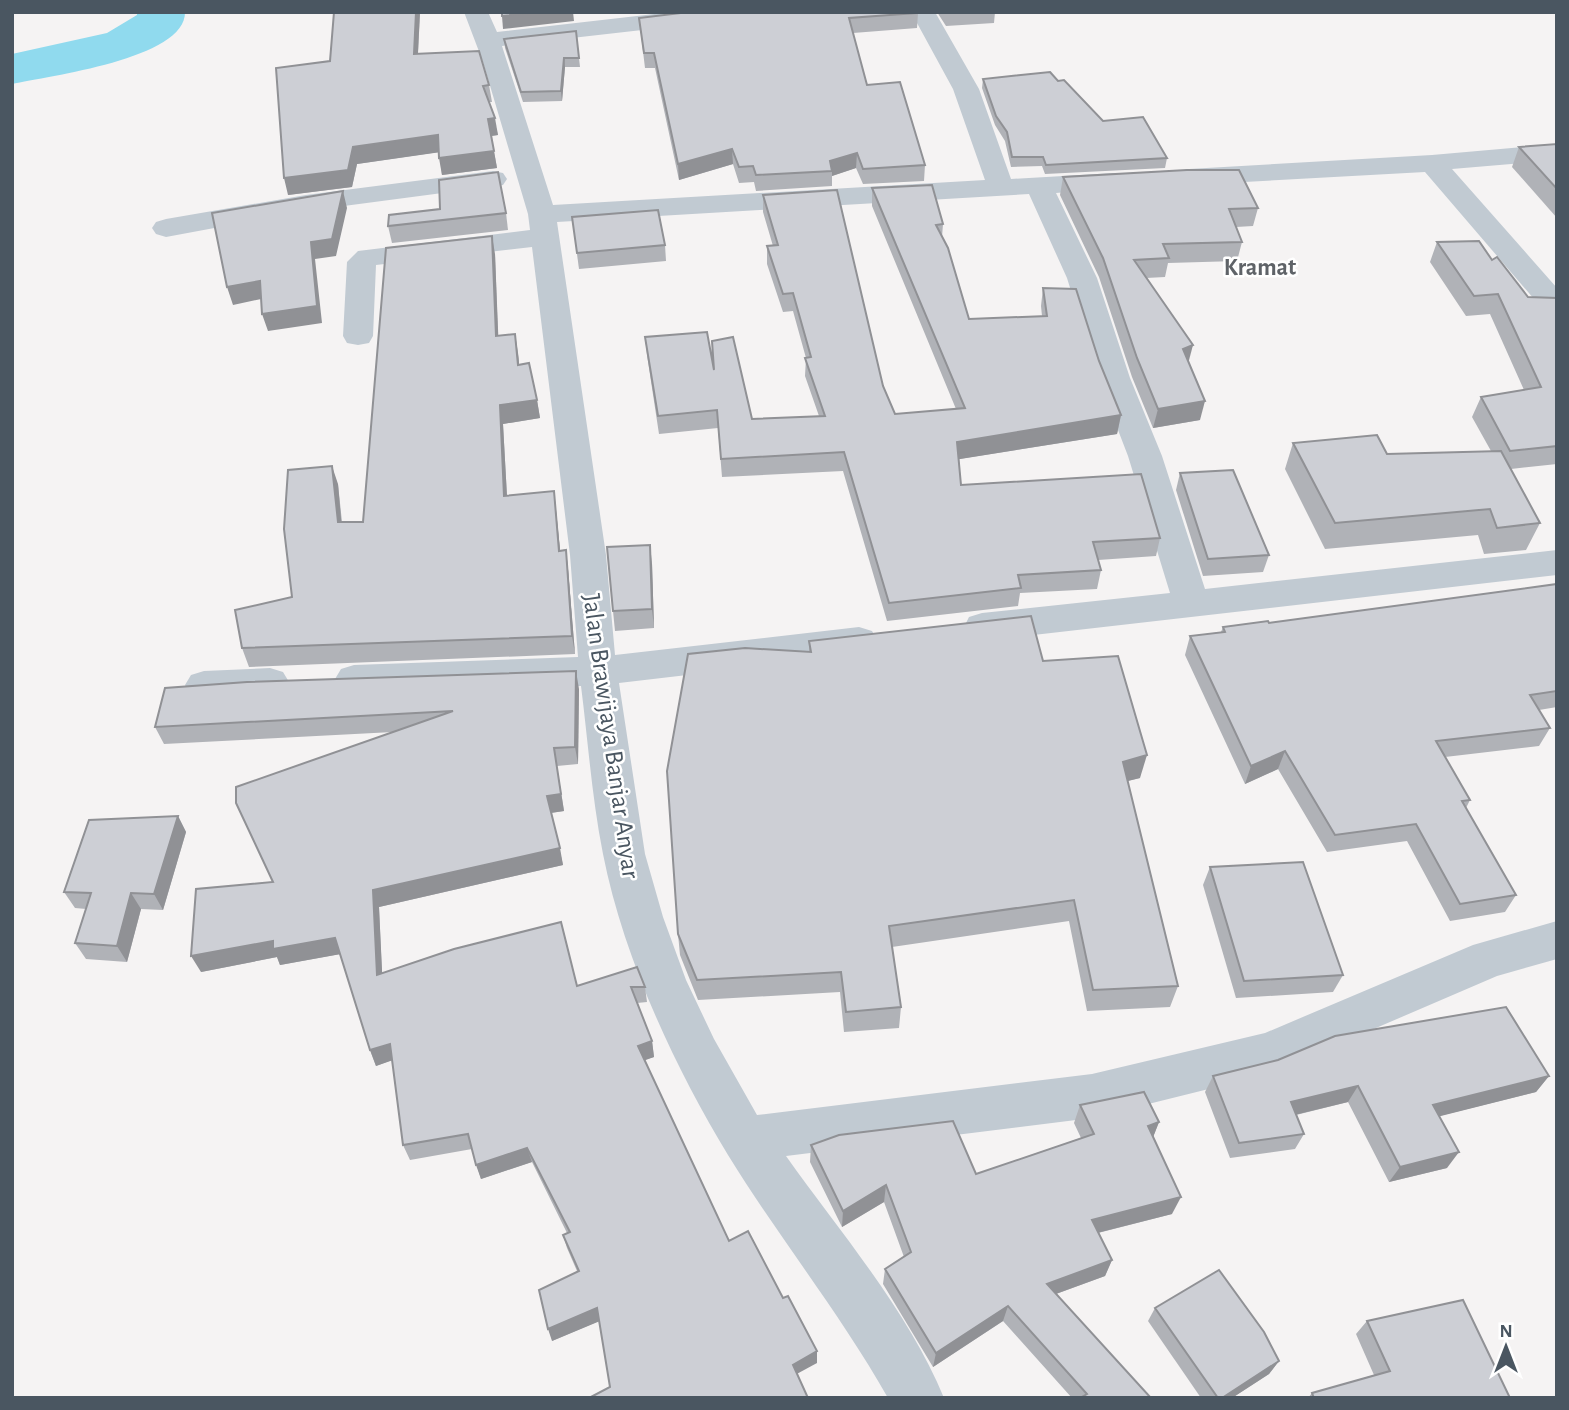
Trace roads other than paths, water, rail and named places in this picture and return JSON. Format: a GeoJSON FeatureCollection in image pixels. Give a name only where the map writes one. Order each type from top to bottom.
{"type":"FeatureCollection","features":[{"type":"Feature","properties":{"kind":"street"},"geometry":{"type":"LineString","coordinates":[[482,26],[740,12]]}},
{"type":"Feature","properties":{"kind":"street"},"geometry":{"type":"LineString","coordinates":[[923,12],[966,89],[1001,188]]}},
{"type":"Feature","properties":{"kind":"street","name":"Jalan Brawijaya Banjar Anyar"},"geometry":{"type":"LineString","coordinates":[[482,26],[508,100],[527,176],[544,225],[588,555],[598,671],[624,854],[642,917],[670,994],[698,1054],[745,1139],[875,1324],[918,1398]]}},
{"type":"Feature","properties":{"kind":"street"},"geometry":{"type":"LineString","coordinates":[[358,336],[362,262],[368,257],[544,225],[1001,188],[1433,163],[1557,152]]}},
{"type":"Feature","properties":{"kind":"street"},"geometry":{"type":"LineString","coordinates":[[1433,163],[1557,307]]}},
{"type":"Feature","properties":{"kind":"street"},"geometry":{"type":"LineString","coordinates":[[166,228],[306,203],[527,176]]}},
{"type":"Feature","properties":{"kind":"street"},"geometry":{"type":"LineString","coordinates":[[1040,186],[1082,278],[1114,378],[1145,456],[1191,603]]}},
{"type":"Feature","properties":{"kind":"street"},"geometry":{"type":"LineString","coordinates":[[943,632],[1557,562]]}},
{"type":"Feature","properties":{"kind":"street"},"geometry":{"type":"LineString","coordinates":[[204,685],[598,671],[888,638]]}},
{"type":"Feature","properties":{"kind":"street"},"geometry":{"type":"LineString","coordinates":[[745,1139],[1092,1096],[1281,1048],[1489,959],[1557,940]]}},
{"type":"Feature","properties":{"kind":"waterway"},"geometry":{"type":"LineString","coordinates":[[12,69],[123,45],[161,21],[161,12]]}},
{"type":"Feature","properties":{"kind":"district","name":"Kramat"},"geometry":{"type":"Point","coordinates":[1260,267]}}]}
